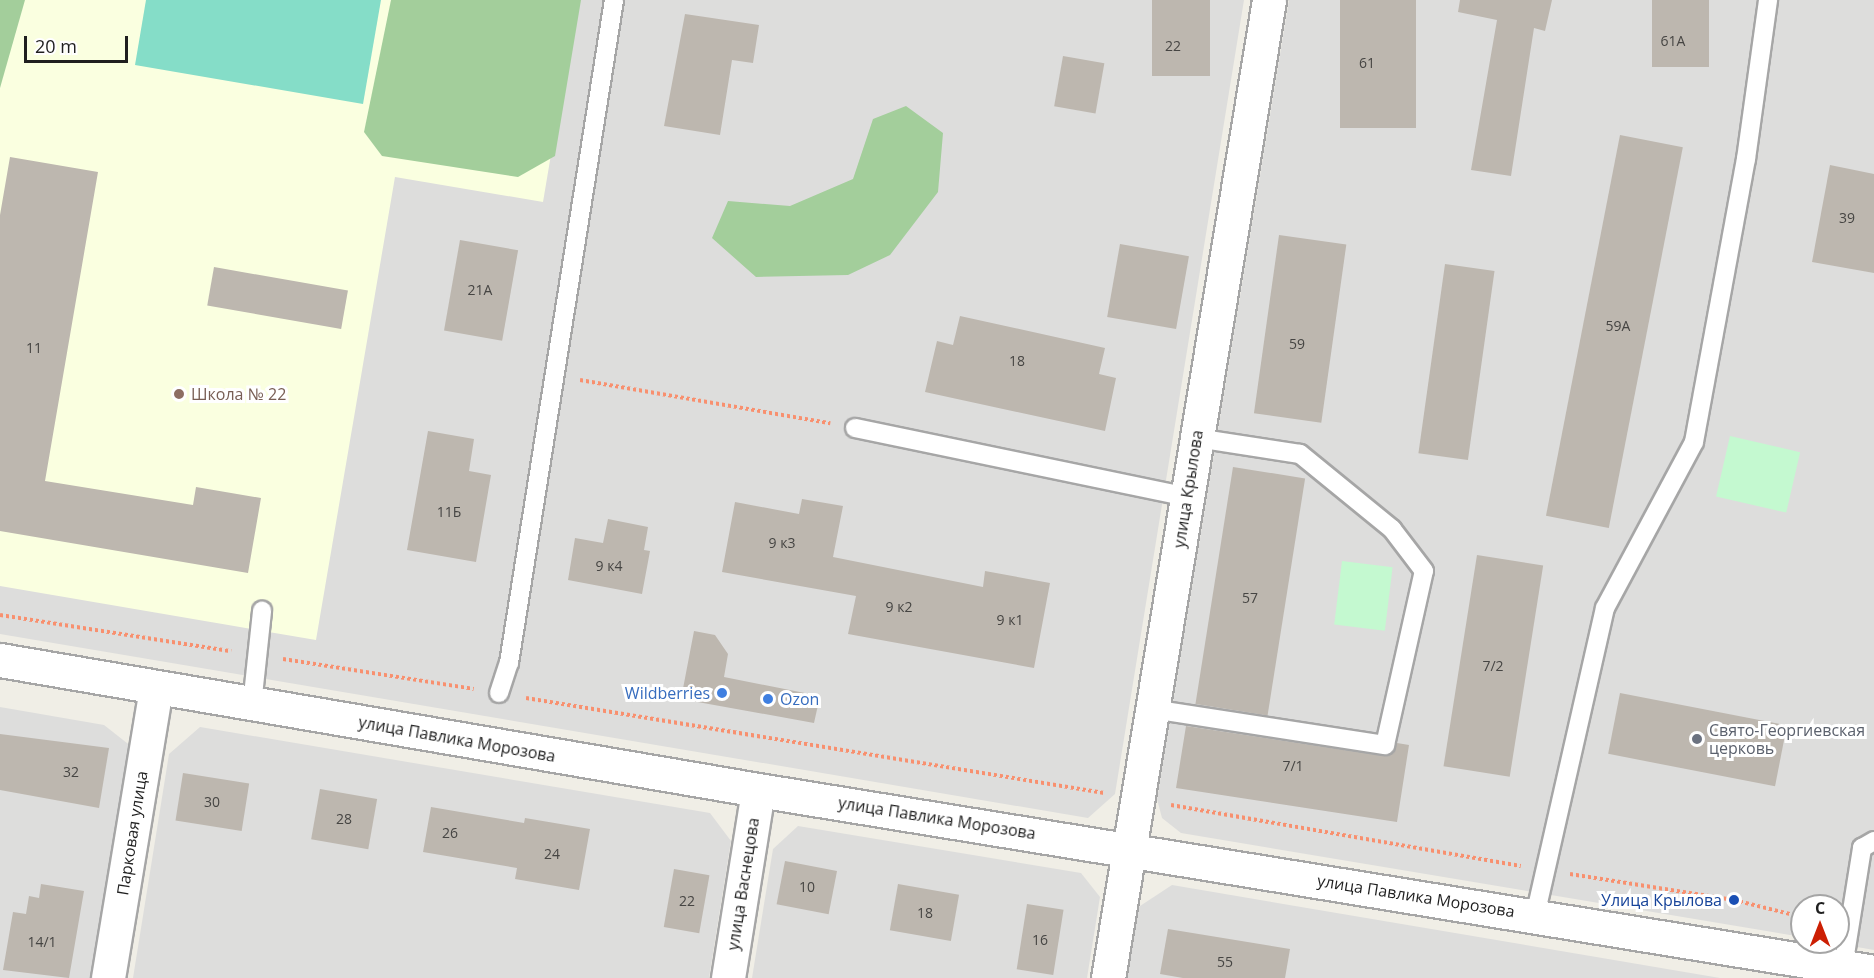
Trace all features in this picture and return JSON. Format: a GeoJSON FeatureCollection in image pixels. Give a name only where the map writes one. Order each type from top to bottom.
{"type":"FeatureCollection","features":[{"type":"Feature","properties":{"kind":"street","name":"улица Крылова"},"geometry":{"type":"LineString","coordinates":[[1108,978],[1269,0]]}},
{"type":"Feature","properties":{"kind":"street","name":"улица Павлика Морозова"},"geometry":{"type":"LineString","coordinates":[[0,660],[156,689],[758,790],[1129,848],[1858,970]]}},
{"type":"Feature","properties":{"kind":"street","name":"Парковая улица"},"geometry":{"type":"LineString","coordinates":[[108,978],[156,689]]}},
{"type":"Feature","properties":{"kind":"street","name":"улица Васнецова"},"geometry":{"type":"LineString","coordinates":[[728,978],[758,790]]}},
{"type":"Feature","properties":{"kind":"lane"},"geometry":{"type":"LineString","coordinates":[[499,693],[509,663],[614,0]]}},
{"type":"Feature","properties":{"kind":"lane"},"geometry":{"type":"LineString","coordinates":[[1535,916],[1605,608],[1694,442],[1746,159],[1768,0]]}},
{"type":"Feature","properties":{"kind":"lane"},"geometry":{"type":"LineString","coordinates":[[855,428],[1187,497]]}},
{"type":"Feature","properties":{"kind":"lane"},"geometry":{"type":"LineString","coordinates":[[1152,709],[1385,745],[1424,572],[1392,529],[1300,454],[1197,438]]}},
{"type":"Feature","properties":{"kind":"lane"},"geometry":{"type":"LineString","coordinates":[[252,705],[262,611]]}},
{"type":"Feature","properties":{"kind":"lane"},"geometry":{"type":"LineString","coordinates":[[1858,970],[1862,848],[1874,841]]}},
{"type":"Feature","properties":{"kind":"path"},"geometry":{"type":"LineString","coordinates":[[555,376],[855,428]]}},
{"type":"Feature","properties":{"kind":"path"},"geometry":{"type":"LineString","coordinates":[[0,615],[499,693],[1137,799],[1545,870],[1734,900],[1790,914]]}},
{"type":"Feature","properties":{"kind":"shaded area"},"geometry":{"type":"Polygon","coordinates":[[[0,0],[1244,0],[1115,794],[1088,818],[0,634],[0,0]]]}},
{"type":"Feature","properties":{"kind":"shaded area","name":"Школа № 22"},"geometry":{"type":"Polygon","coordinates":[[[0,0],[577,0],[543,202],[395,177],[316,640],[0,586],[0,0]]]}},
{"type":"Feature","properties":{"kind":"shaded area"},"geometry":{"type":"Polygon","coordinates":[[[1289,0],[1874,0],[1874,950],[1850,946],[1850,894],[1790,894],[1790,935],[1181,833],[1162,818],[1157,799],[1289,0]]]}},
{"type":"Feature","properties":{"kind":"shaded area"},"geometry":{"type":"Polygon","coordinates":[[[0,707],[104,725],[132,747],[93,978],[0,978],[0,707]]]}},
{"type":"Feature","properties":{"kind":"shaded area"},"geometry":{"type":"Polygon","coordinates":[[[200,727],[710,813],[731,841],[709,978],[133,978],[169,754],[200,727]]]}},
{"type":"Feature","properties":{"kind":"shaded area"},"geometry":{"type":"Polygon","coordinates":[[[798,826],[1081,873],[1100,897],[1087,978],[752,978],[773,849],[798,826]]]}},
{"type":"Feature","properties":{"kind":"shaded area"},"geometry":{"type":"Polygon","coordinates":[[[1172,885],[1720,978],[1125,978],[1137,908],[1172,885]]]}},
{"type":"Feature","properties":{"kind":"green space"},"geometry":{"type":"Polygon","coordinates":[[[0,0],[25,0],[0,88],[0,0]]]}},
{"type":"Feature","properties":{"kind":"green space"},"geometry":{"type":"Polygon","coordinates":[[[146,0],[381,0],[363,104],[135,65],[146,0]]]}},
{"type":"Feature","properties":{"kind":"green space"},"geometry":{"type":"Polygon","coordinates":[[[391,0],[581,0],[555,156],[518,177],[382,156],[364,132],[391,0]]]}},
{"type":"Feature","properties":{"kind":"green space"},"geometry":{"type":"Polygon","coordinates":[[[906,106],[943,133],[938,192],[890,255],[848,275],[756,277],[712,238],[728,201],[790,206],[853,179],[873,119],[906,106]]]}},
{"type":"Feature","properties":{"kind":"green space"},"geometry":{"type":"Polygon","coordinates":[[[1730,436],[1800,452],[1786,513],[1716,496],[1730,436]]]}},
{"type":"Feature","properties":{"kind":"green space"},"geometry":{"type":"Polygon","coordinates":[[[1342,561],[1393,567],[1385,631],[1334,625],[1342,561]]]}},
{"type":"Feature","properties":{"kind":"building"},"geometry":{"type":"Polygon","coordinates":[[[1152,0],[1210,0],[1210,76],[1152,76],[1152,0]]]}},
{"type":"Feature","properties":{"kind":"building"},"geometry":{"type":"Polygon","coordinates":[[[1340,0],[1416,0],[1416,128],[1340,128],[1340,0]]]}},
{"type":"Feature","properties":{"kind":"building"},"geometry":{"type":"Polygon","coordinates":[[[1460,0],[1552,0],[1545,31],[1534,28],[1511,176],[1471,170],[1497,20],[1458,12],[1460,0]]]}},
{"type":"Feature","properties":{"kind":"building"},"geometry":{"type":"Polygon","coordinates":[[[1652,0],[1709,0],[1709,67],[1652,67],[1652,0]]]}},
{"type":"Feature","properties":{"kind":"building"},"geometry":{"type":"Polygon","coordinates":[[[685,14],[759,25],[753,63],[732,60],[720,135],[664,126],[685,14]]]}},
{"type":"Feature","properties":{"kind":"building"},"geometry":{"type":"Polygon","coordinates":[[[1063,56],[1104,63],[1096,114],[1054,106],[1063,56]]]}},
{"type":"Feature","properties":{"kind":"building"},"geometry":{"type":"Polygon","coordinates":[[[1620,135],[1683,147],[1609,528],[1546,516],[1620,135]]]}},
{"type":"Feature","properties":{"kind":"building"},"geometry":{"type":"Polygon","coordinates":[[[10,157],[98,172],[45,481],[193,505],[196,487],[261,498],[248,573],[0,531],[0,215],[10,157]]]}},
{"type":"Feature","properties":{"kind":"building"},"geometry":{"type":"Polygon","coordinates":[[[1830,165],[1874,174],[1874,273],[1812,262],[1830,165]]]}},
{"type":"Feature","properties":{"kind":"building"},"geometry":{"type":"Polygon","coordinates":[[[1279,235],[1346,244],[1321,423],[1254,413],[1279,235]]]}},
{"type":"Feature","properties":{"kind":"building"},"geometry":{"type":"Polygon","coordinates":[[[460,240],[518,250],[502,341],[444,331],[460,240]]]}},
{"type":"Feature","properties":{"kind":"building"},"geometry":{"type":"Polygon","coordinates":[[[1120,244],[1189,256],[1176,329],[1107,317],[1120,244]]]}},
{"type":"Feature","properties":{"kind":"building"},"geometry":{"type":"Polygon","coordinates":[[[1445,264],[1495,271],[1468,460],[1418,453],[1445,264]]]}},
{"type":"Feature","properties":{"kind":"building"},"geometry":{"type":"Polygon","coordinates":[[[214,267],[348,291],[341,329],[207,305],[214,267]]]}},
{"type":"Feature","properties":{"kind":"building"},"geometry":{"type":"Polygon","coordinates":[[[960,316],[1105,348],[1099,374],[1116,378],[1105,431],[925,392],[937,341],[953,345],[960,316]]]}},
{"type":"Feature","properties":{"kind":"building"},"geometry":{"type":"Polygon","coordinates":[[[428,431],[474,439],[469,471],[491,475],[476,562],[407,550],[428,431]]]}},
{"type":"Feature","properties":{"kind":"building"},"geometry":{"type":"Polygon","coordinates":[[[1233,467],[1305,478],[1268,715],[1195,704],[1233,467]]]}},
{"type":"Feature","properties":{"kind":"building"},"geometry":{"type":"Polygon","coordinates":[[[802,499],[843,506],[833,557],[983,587],[985,571],[1050,583],[1034,668],[848,634],[856,596],[722,572],[735,502],[799,514],[802,499]]]}},
{"type":"Feature","properties":{"kind":"building"},"geometry":{"type":"Polygon","coordinates":[[[608,519],[648,527],[644,550],[650,551],[642,594],[568,580],[575,538],[603,543],[608,519]]]}},
{"type":"Feature","properties":{"kind":"building"},"geometry":{"type":"Polygon","coordinates":[[[1477,555],[1543,565],[1510,777],[1444,766],[1477,555]]]}},
{"type":"Feature","properties":{"kind":"building"},"geometry":{"type":"Polygon","coordinates":[[[694,631],[715,635],[728,654],[724,677],[820,696],[814,723],[681,699],[694,631]]]}},
{"type":"Feature","properties":{"kind":"building","name":"Свято-Георгиевская церковь"},"geometry":{"type":"Polygon","coordinates":[[[1620,693],[1787,725],[1775,786],[1608,754],[1620,693]]]}},
{"type":"Feature","properties":{"kind":"building"},"geometry":{"type":"Polygon","coordinates":[[[1186,726],[1383,756],[1393,753],[1397,743],[1409,745],[1397,822],[1176,788],[1186,726]]]}},
{"type":"Feature","properties":{"kind":"building"},"geometry":{"type":"Polygon","coordinates":[[[0,734],[109,748],[99,808],[0,790],[0,734]]]}},
{"type":"Feature","properties":{"kind":"building"},"geometry":{"type":"Polygon","coordinates":[[[183,773],[249,783],[242,831],[175,820],[183,773]]]}},
{"type":"Feature","properties":{"kind":"building"},"geometry":{"type":"Polygon","coordinates":[[[320,789],[377,799],[368,849],[311,839],[320,789]]]}},
{"type":"Feature","properties":{"kind":"building"},"geometry":{"type":"Polygon","coordinates":[[[431,807],[524,823],[525,818],[590,829],[579,890],[515,879],[517,868],[423,852],[431,807]]]}},
{"type":"Feature","properties":{"kind":"building"},"geometry":{"type":"Polygon","coordinates":[[[785,861],[837,871],[829,914],[777,904],[785,861]]]}},
{"type":"Feature","properties":{"kind":"building"},"geometry":{"type":"Polygon","coordinates":[[[674,869],[709,875],[699,933],[664,927],[674,869]]]}},
{"type":"Feature","properties":{"kind":"building"},"geometry":{"type":"Polygon","coordinates":[[[41,884],[84,891],[69,978],[3,970],[13,912],[26,914],[29,896],[39,898],[41,884]]]}},
{"type":"Feature","properties":{"kind":"building"},"geometry":{"type":"Polygon","coordinates":[[[898,884],[959,895],[951,941],[890,930],[898,884]]]}},
{"type":"Feature","properties":{"kind":"building"},"geometry":{"type":"Polygon","coordinates":[[[1027,904],[1064,910],[1053,975],[1017,969],[1027,904]]]}},
{"type":"Feature","properties":{"kind":"building"},"geometry":{"type":"Polygon","coordinates":[[[1168,929],[1290,949],[1285,978],[1183,978],[1160,974],[1168,929]]]}},
{"type":"Feature","properties":{"kind":"place","name":"Школа № 22"},"geometry":{"type":"Point","coordinates":[179,394]}},
{"type":"Feature","properties":{"kind":"place","name":"Wildberries"},"geometry":{"type":"Point","coordinates":[722,693]}},
{"type":"Feature","properties":{"kind":"place","name":"Ozon"},"geometry":{"type":"Point","coordinates":[768,699]}},
{"type":"Feature","properties":{"kind":"place","name":"Свято-Георгиевская церковь"},"geometry":{"type":"Point","coordinates":[1697,739]}},
{"type":"Feature","properties":{"kind":"place","name":"Улица Крылова"},"geometry":{"type":"Point","coordinates":[1734,900]}}]}
